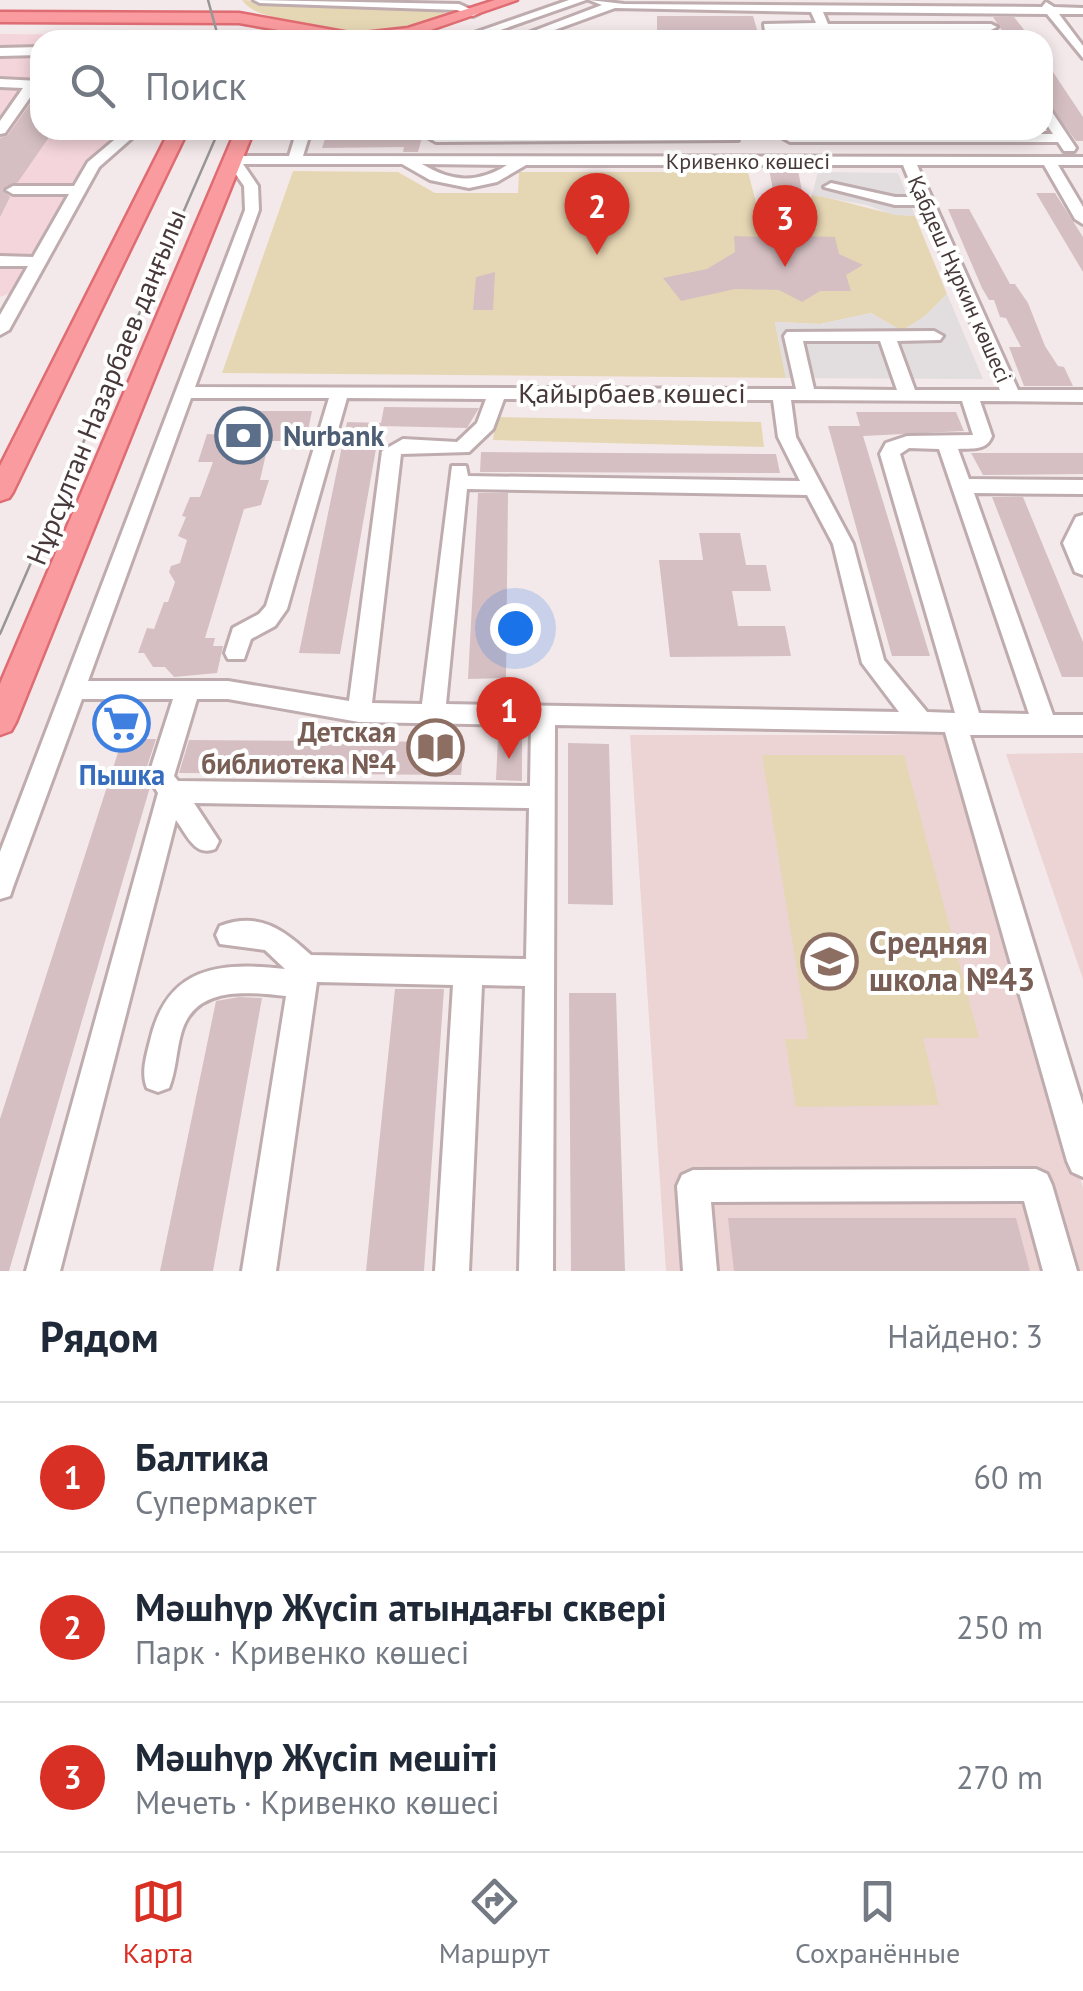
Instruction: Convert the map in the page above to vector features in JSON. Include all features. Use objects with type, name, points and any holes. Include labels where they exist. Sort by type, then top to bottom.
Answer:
[{"type":"main road","points":[[98,17],[131,8],[140,0]]},
{"type":"main road","points":[[168,0],[187,30]]},
{"type":"main road","points":[[232,0],[245,30]]},
{"type":"main road","points":[[415,30],[466,10],[510,0]]},
{"type":"main road","points":[[0,17],[239,18],[306,30]]},
{"type":"main road","points":[[0,30],[30,30]]},
{"type":"main road","name":"Нұрсұлтан Назарбаев даңғылы","points":[[0,492],[174,140]]},
{"type":"main road","name":"Нұрсұлтан Назарбаев даңғылы","points":[[0,722],[241,140]]},
{"type":"street","points":[[260,0],[466,10]]},
{"type":"street","points":[[434,0],[466,10]]},
{"type":"street","points":[[490,30],[580,0]]},
{"type":"street","points":[[595,0],[613,6]]},
{"type":"street","points":[[663,5],[688,0]]},
{"type":"street","points":[[545,30],[613,6],[816,10],[842,5],[899,5],[983,11],[1047,6],[1083,11]]},
{"type":"street","points":[[1047,6],[1083,54]]},
{"type":"street","points":[[713,8],[716,30]]},
{"type":"street","points":[[816,10],[824,27]]},
{"type":"street","points":[[983,11],[993,30]]},
{"type":"street","points":[[769,30],[768,26],[991,27]]},
{"type":"street","points":[[0,52],[30,51]]},
{"type":"street","points":[[0,84],[30,85]]},
{"type":"street","points":[[0,130],[30,92]]},
{"type":"street","points":[[1053,126],[1081,161]]},
{"type":"street","points":[[1053,138],[1063,138]]},
{"type":"street","points":[[0,330],[8,300],[38,262],[93,165],[119,140]]},
{"type":"street","points":[[295,160],[301,140]]},
{"type":"street","points":[[232,160],[413,160],[433,140]]},
{"type":"street","points":[[734,140],[738,160],[767,173],[805,174],[823,161]]},
{"type":"street","points":[[790,140],[795,160]]},
{"type":"street","points":[[232,160],[250,186]]},
{"type":"street","points":[[0,888],[252,210],[250,186],[256,173],[278,160]]},
{"type":"street","name":"Кривенко көшесі","points":[[413,160],[428,176],[447,181],[492,179],[524,160],[1081,161]]},
{"type":"street","name":"Қабдеш Нұркин көшесі","points":[[908,161],[1012,396]]},
{"type":"street","points":[[1049,162],[1083,219]]},
{"type":"street","points":[[831,187],[895,201],[926,201]]},
{"type":"street","points":[[12,190],[79,190]]},
{"type":"street","points":[[0,261],[38,262]]},
{"type":"street","points":[[806,394],[793,336],[934,336]]},
{"type":"street","points":[[887,336],[908,395]]},
{"type":"street","name":"Қайырбаев көшесі","points":[[182,392],[1083,396]]},
{"type":"street","points":[[236,653],[241,634],[268,620],[276,609],[340,392]]},
{"type":"street","points":[[433,714],[462,448],[486,425],[497,393]]},
{"type":"street","points":[[780,394],[787,437],[842,544],[873,664],[922,724]]},
{"type":"street","points":[[969,396],[983,436],[974,443],[908,442],[893,448],[890,454],[1077,1120],[1083,1161]]},
{"type":"street","points":[[950,443],[948,447],[1045,725]]},
{"type":"street","points":[[358,712],[392,451],[403,444],[462,448]]},
{"type":"street","points":[[458,482],[813,488]]},
{"type":"street","points":[[962,486],[1083,487]]},
{"type":"street","points":[[1083,522],[1073,543],[1083,567]]},
{"type":"street","points":[[74,690],[228,690],[358,712],[1083,725]]},
{"type":"street","points":[[188,690],[162,777],[206,841]]},
{"type":"street","points":[[536,1271],[544,718]]},
{"type":"street","points":[[171,792],[542,797]]},
{"type":"street","points":[[43,1271],[171,792]]},
{"type":"street","points":[[230,935],[272,937],[304,976],[259,1271]]},
{"type":"street","points":[[452,1271],[468,972]]},
{"type":"street","points":[[158,1077],[172,1016],[194,987],[227,979],[540,973]]},
{"type":"street","points":[[700,1271],[693,1186],[1017,1185],[1036,1185],[1060,1271]]},
{"type":"shaded area","points":[[242,0],[443,12],[450,16],[384,29],[342,30],[267,15]]},
{"type":"shaded area","points":[[0,34],[30,34],[30,140],[114,140],[89,166],[18,290],[0,297]]},
{"type":"shaded area","points":[[293,171],[398,172],[435,193],[518,193],[519,172],[748,172],[757,206],[808,206],[812,195],[915,216],[947,294],[925,316],[902,331],[871,313],[820,324],[775,322],[786,378],[222,373]]},
{"type":"shaded area","points":[[818,172],[898,173],[915,216],[894,215],[867,205],[812,195]]},
{"type":"shaded area","points":[[947,294],[983,379],[786,378],[775,322],[820,324],[871,313],[902,331],[925,316]]},
{"type":"shaded area","points":[[496,417],[761,422],[764,447],[493,440]]},
{"type":"shaded area","name":"Средняя школа №43","points":[[630,735],[947,735],[1083,1188],[1083,1271],[666,1271]]},
{"type":"shaded area","points":[[1083,753],[1083,979],[1006,754]]},
{"type":"shaded area","points":[[762,755],[904,755],[979,1038],[923,1038],[939,1105],[796,1107],[785,1039],[808,1039]]},
{"type":"building","points":[[657,16],[753,16],[757,30],[657,30]]},
{"type":"building","points":[[993,17],[1014,17],[1024,30],[1001,30]]},
{"type":"building","points":[[1053,72],[1083,117],[1083,141],[1076,141],[1053,110]]},
{"type":"building","points":[[30,104],[30,140],[47,140],[18,182],[2,189],[10,197],[0,217],[0,138],[8,135]]},
{"type":"building","points":[[325,140],[421,140],[418,152],[403,152],[404,147],[322,148]]},
{"type":"building","points":[[769,169],[798,170],[802,191],[773,190]]},
{"type":"building","points":[[1036,193],[1055,193],[1083,237],[1083,272]]},
{"type":"building","points":[[948,209],[969,209],[1010,284],[1015,284],[1028,303],[1045,346],[1058,366],[1064,367],[1073,386],[1024,386],[1009,347],[1021,347],[1006,318],[1000,317],[994,300],[989,300],[982,288]]},
{"type":"building","points":[[780,227],[803,236],[835,237],[839,254],[863,265],[846,275],[851,291],[820,291],[802,302],[779,290],[735,289],[681,301],[663,278],[707,269],[735,252],[734,236],[764,237]]},
{"type":"building","points":[[495,272],[493,310],[473,310],[476,277]]},
{"type":"building","points":[[384,407],[479,408],[467,428],[380,426],[340,654],[299,653],[347,422],[381,423]]},
{"type":"building","points":[[250,411],[312,411],[306,441],[269,441],[260,480],[269,480],[261,505],[244,509],[205,638],[215,638],[213,646],[223,646],[217,673],[174,677],[165,667],[153,667],[144,653],[138,653],[147,628],[154,629],[164,602],[168,602],[175,582],[169,572],[171,566],[180,563],[187,540],[178,536],[186,517],[182,516],[190,497],[200,497],[213,462],[198,462],[207,434],[226,435],[228,428],[247,423]]},
{"type":"building","points":[[856,412],[956,412],[964,431],[863,436]]},
{"type":"building","points":[[828,426],[860,426],[930,656],[892,656]]},
{"type":"building","points":[[481,452],[776,454],[780,473],[480,472]]},
{"type":"building","points":[[971,453],[1083,453],[1083,474],[983,475]]},
{"type":"building","points":[[478,493],[508,493],[506,678],[468,679]]},
{"type":"building","points":[[992,497],[1023,497],[1083,642],[1083,677],[1062,677]]},
{"type":"building","points":[[699,533],[740,533],[746,565],[766,565],[771,591],[732,591],[738,626],[785,626],[791,656],[670,657],[659,560],[703,560]]},
{"type":"building","points":[[138,711],[129,739],[156,739],[144,776],[150,787],[9,1271],[0,1271],[0,1119],[122,740],[110,727],[115,713]]},
{"type":"building","points":[[498,738],[522,738],[522,781],[496,780]]},
{"type":"building","points":[[189,740],[464,742],[461,775],[179,773]]},
{"type":"building","points":[[568,743],[609,744],[613,905],[568,904]]},
{"type":"building","points":[[395,989],[444,989],[424,1271],[366,1271]]},
{"type":"building","points":[[569,993],[616,993],[625,1271],[571,1271]]},
{"type":"building","points":[[262,998],[213,1271],[160,1271],[216,1001]]},
{"type":"building","points":[[728,1218],[1016,1218],[1030,1271],[734,1271]]},
{"type":"tram line","points":[[208,0],[216,30]]},
{"type":"tram line","points":[[0,634],[215,140]]},
{"type":"place","name":"Мәшһүр Жүсіп атындағы сквері","points":[[597,255]]},
{"type":"place","name":"Мәшһүр Жүсіп мешіті","points":[[785,267]]},
{"type":"place","name":"Nurbank","points":[[244,436]]},
{"type":"place","name":"Пышка","points":[[122,724]]},
{"type":"place","name":"Детская библиотека №4","points":[[435,748]]},
{"type":"place","name":"Балтика","points":[[509,759]]},
{"type":"place","name":"Средняя школа №43","points":[[830,961]]}]
